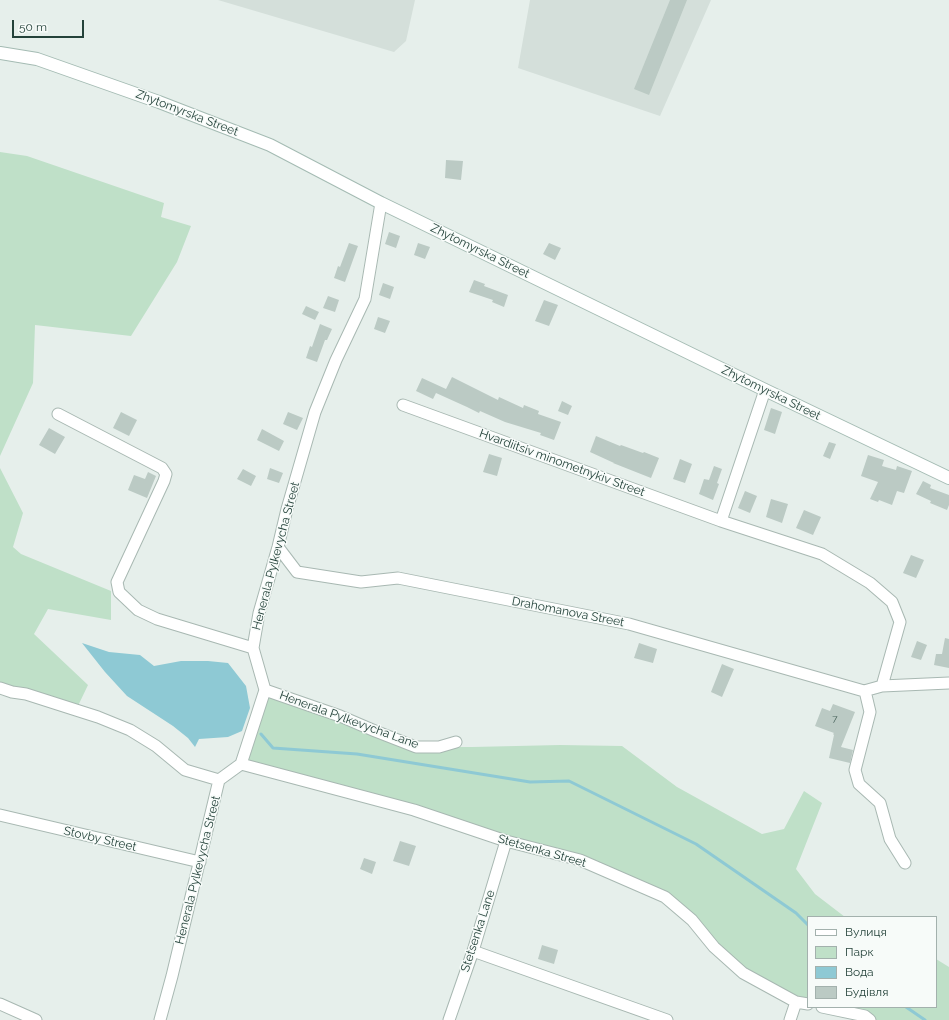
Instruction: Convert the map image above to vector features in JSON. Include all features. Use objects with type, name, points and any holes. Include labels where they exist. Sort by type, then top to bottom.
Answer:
[{"type":"main road","name":"Zhytomyrska Street","points":[[0,53],[37,59],[159,102],[270,145],[381,203],[949,478]]},
{"type":"street","name":"Henerala Pylkevycha Street","points":[[265,690],[253,648],[259,613],[315,412],[336,360],[365,299],[381,203]]},
{"type":"street","points":[[721,521],[765,390]]},
{"type":"street","name":"Hvardiitsiv minometnykiv Street","points":[[403,405],[721,521],[822,554],[870,583],[892,602],[900,622],[882,686]]},
{"type":"street","points":[[58,414],[162,468],[166,474],[117,582],[119,592],[138,610],[157,619],[253,648]]},
{"type":"street","name":"Drahomanova Street","points":[[278,547],[297,572],[361,582],[398,578],[629,624],[865,691]]},
{"type":"street","points":[[905,863],[890,840],[880,803],[859,784],[855,770],[870,712],[865,691],[882,686],[949,683]]},
{"type":"street","points":[[0,688],[26,694],[98,717],[130,730],[156,746],[185,770],[219,780]]},
{"type":"street","points":[[241,764],[265,690]]},
{"type":"street","name":"Henerala Pylkevycha Lane","points":[[265,690],[340,716],[416,747],[439,747],[456,742]]},
{"type":"street","name":"Henerala Pylkevycha Street","points":[[160,1020],[219,780],[241,764]]},
{"type":"street","name":"Stetsenka Street","points":[[241,764],[414,810],[506,841],[580,860],[665,897],[692,920],[714,947],[743,973],[796,1002],[807,1004]]},
{"type":"street","name":"Stovby Street","points":[[0,815],[200,862]]},
{"type":"street","name":"Stetsenka Lane","points":[[449,1020],[473,951],[506,841]]},
{"type":"street","points":[[473,951],[667,1020]]},
{"type":"street","points":[[790,1020],[796,1002]]},
{"type":"street","points":[[0,1004],[36,1020]]},
{"type":"street","points":[[827,1008],[865,1016],[870,1020]]},
{"type":"shaded area","points":[[218,0],[415,0],[406,41],[394,52]]},
{"type":"shaded area","points":[[530,0],[711,0],[660,116],[518,68]]},
{"type":"green space","points":[[0,152],[27,156],[164,203],[161,217],[191,226],[177,262],[131,336],[35,325],[33,383],[0,456]]},
{"type":"green space","points":[[0,468],[23,513],[13,547],[21,554],[111,591],[111,620],[48,609],[34,634],[88,685],[76,710],[0,688]]},
{"type":"green space","points":[[265,690],[416,747],[560,745],[622,746],[677,787],[762,834],[784,829],[804,791],[822,803],[796,869],[815,894],[844,916],[807,916],[807,1004],[743,973],[665,897],[580,860],[241,764]]},
{"type":"green space","points":[[937,960],[949,967],[949,1020],[870,1020],[826,1008],[937,1008]]},
{"type":"water","points":[[82,643],[109,652],[140,655],[154,666],[181,661],[228,663],[246,686],[250,708],[242,731],[228,737],[199,739],[195,747],[188,738],[173,726],[127,696],[105,672]]},
{"type":"building","points":[[670,0],[687,0],[649,95],[634,89]]},
{"type":"building","points":[[446,160],[463,161],[461,180],[445,178]]},
{"type":"building","points":[[389,232],[400,236],[396,248],[385,244]]},
{"type":"building","points":[[349,243],[358,246],[345,282],[334,278]]},
{"type":"building","points":[[418,243],[430,247],[425,259],[414,255]]},
{"type":"building","points":[[549,243],[561,248],[555,260],[543,254]]},
{"type":"building","points":[[474,280],[485,284],[484,286],[508,295],[504,307],[492,302],[493,300],[469,292]]},
{"type":"building","points":[[383,283],[394,287],[390,299],[379,295]]},
{"type":"building","points":[[328,296],[339,300],[335,312],[323,308]]},
{"type":"building","points":[[544,300],[558,305],[549,326],[535,321]]},
{"type":"building","points":[[306,306],[319,312],[315,320],[302,314]]},
{"type":"building","points":[[378,317],[390,321],[385,333],[374,329]]},
{"type":"building","points":[[320,324],[332,329],[327,340],[325,340],[317,362],[306,358],[310,346],[312,347]]},
{"type":"building","points":[[452,377],[498,400],[499,397],[523,408],[524,405],[539,411],[538,414],[561,422],[554,440],[540,435],[541,433],[505,422],[480,411],[479,413],[436,393],[433,399],[416,391],[422,378],[446,389]]},
{"type":"building","points":[[562,401],[572,406],[568,415],[558,411]]},
{"type":"building","points":[[771,408],[782,412],[775,434],[764,430]]},
{"type":"building","points":[[121,412],[137,420],[129,436],[113,428]]},
{"type":"building","points":[[288,412],[303,418],[297,430],[283,424]]},
{"type":"building","points":[[49,428],[65,437],[55,454],[39,445]]},
{"type":"building","points":[[262,429],[284,441],[279,451],[257,440]]},
{"type":"building","points":[[596,436],[620,446],[621,445],[643,453],[644,452],[659,458],[651,478],[590,452]]},
{"type":"building","points":[[829,442],[836,444],[830,459],[823,456]]},
{"type":"building","points":[[489,454],[502,458],[497,476],[483,472]]},
{"type":"building","points":[[868,455],[884,460],[882,466],[896,470],[897,466],[912,471],[904,493],[897,491],[892,505],[879,500],[878,502],[870,499],[878,482],[861,476]]},
{"type":"building","points":[[680,459],[692,464],[685,483],[673,479]]},
{"type":"building","points":[[714,466],[722,469],[717,483],[719,484],[713,500],[699,494],[704,479],[709,480]]},
{"type":"building","points":[[270,468],[283,473],[279,483],[267,479]]},
{"type":"building","points":[[243,469],[256,476],[251,486],[237,479]]},
{"type":"building","points":[[148,472],[156,476],[147,498],[128,490],[134,475],[145,479]]},
{"type":"building","points":[[923,481],[931,485],[930,488],[949,495],[949,505],[947,510],[930,503],[931,501],[916,494]]},
{"type":"building","points":[[745,491],[757,496],[750,513],[738,508]]},
{"type":"building","points":[[771,499],[788,504],[782,523],[766,517]]},
{"type":"building","points":[[804,510],[821,517],[813,535],[796,528]]},
{"type":"building","points":[[911,555],[924,560],[916,578],[903,573]]},
{"type":"building","points":[[945,638],[949,639],[949,668],[934,665],[936,654],[942,654]]},
{"type":"building","points":[[917,641],[927,645],[921,660],[911,657]]},
{"type":"building","points":[[639,643],[657,649],[653,663],[634,658]]},
{"type":"building","points":[[722,664],[734,669],[722,697],[711,692]]},
{"type":"building","points":[[833,704],[855,712],[841,747],[853,750],[850,763],[829,758],[834,733],[815,726],[822,708],[830,711]]},
{"type":"building","points":[[400,841],[416,846],[409,866],[393,861]]},
{"type":"building","points":[[364,858],[376,862],[372,874],[360,869]]},
{"type":"building","points":[[542,945],[558,950],[554,964],[538,959]]},
{"type":"waterway","points":[[261,734],[273,748],[357,754],[530,782],[569,781],[696,844],[796,913],[807,924]]},
{"type":"waterway","points":[[907,1008],[925,1020]]}]
